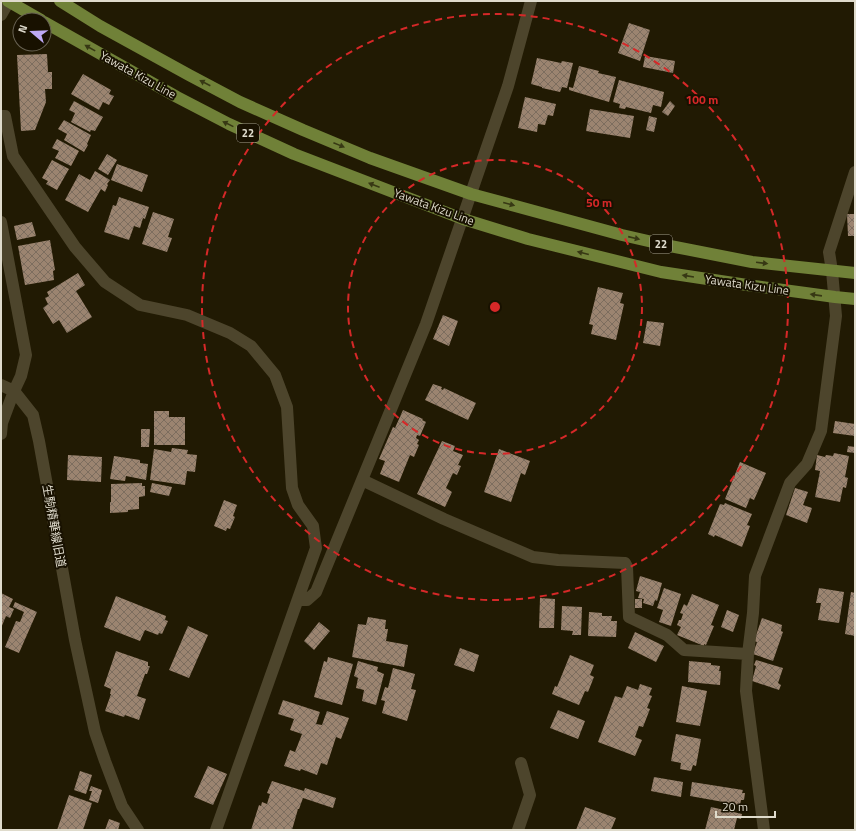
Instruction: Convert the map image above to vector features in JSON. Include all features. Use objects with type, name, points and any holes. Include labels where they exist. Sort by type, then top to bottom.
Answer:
[{"type":"main road","points":[[9,1],[28,12]]},
{"type":"main road","name":"Yawata Kizu Line","points":[[60,1],[100,26],[240,102],[370,158],[471,194],[622,235],[670,246],[752,262],[855,273]]},
{"type":"main road","name":"Yawata Kizu Line","points":[[52,26],[229,124],[294,154],[463,219],[528,239],[661,272],[855,299]]},
{"type":"street","points":[[1,15],[9,1]]},
{"type":"street","points":[[298,600],[307,600],[316,592],[426,324],[508,86],[531,1]]},
{"type":"street","points":[[1,116],[5,116],[13,156],[75,247],[105,282],[140,305],[187,315],[230,333],[250,346],[276,375],[287,407],[292,488],[298,505],[313,526],[316,548],[216,830]]},
{"type":"street","points":[[764,830],[746,691],[755,576],[790,483],[807,464],[821,431],[836,316],[829,252],[855,172]]},
{"type":"street","points":[[1,222],[26,355],[21,376],[2,423],[1,434]]},
{"type":"street","points":[[1,385],[14,391]]},
{"type":"street","name":"生駒精華線旧道","points":[[14,391],[33,415],[75,640],[95,732],[122,806],[138,830]]},
{"type":"street","points":[[362,480],[444,519],[533,557],[558,560],[625,563],[627,567],[629,617],[667,635],[684,650],[748,654]]},
{"type":"street","points":[[518,830],[530,795],[521,763]]},
{"type":"building","points":[[629,23],[650,30],[640,61],[618,53]]},
{"type":"building","points":[[47,54],[48,72],[52,72],[52,89],[45,89],[46,102],[35,130],[21,131],[17,55]]},
{"type":"building","points":[[645,56],[675,61],[673,73],[643,67]]},
{"type":"building","points":[[537,58],[561,63],[562,61],[573,63],[567,88],[562,87],[560,92],[531,84]]},
{"type":"building","points":[[579,66],[599,71],[598,73],[616,77],[609,102],[569,90],[569,87],[573,88]]},
{"type":"building","points":[[83,74],[111,90],[109,94],[114,96],[109,105],[103,102],[99,110],[71,94]]},
{"type":"building","points":[[619,80],[664,92],[661,107],[653,105],[651,113],[626,107],[625,109],[619,108],[620,104],[613,102]]},
{"type":"building","points":[[525,97],[556,104],[553,116],[548,115],[545,125],[538,124],[537,132],[518,128]]},
{"type":"building","points":[[74,101],[103,117],[95,131],[91,130],[90,132],[71,122],[75,113],[69,110]]},
{"type":"building","points":[[670,101],[675,106],[668,116],[662,112]]},
{"type":"building","points":[[590,109],[634,116],[630,138],[586,131]]},
{"type":"building","points":[[649,116],[657,118],[654,132],[646,130]]},
{"type":"building","points":[[64,120],[91,135],[84,152],[64,140],[67,134],[58,129]]},
{"type":"building","points":[[57,139],[79,151],[71,166],[55,158],[59,151],[52,148]]},
{"type":"building","points":[[107,154],[117,160],[108,175],[98,169]]},
{"type":"building","points":[[52,160],[69,169],[57,190],[46,184],[48,181],[42,178]]},
{"type":"building","points":[[117,164],[148,175],[142,192],[111,180]]},
{"type":"building","points":[[95,171],[110,180],[107,184],[108,185],[105,192],[101,189],[88,212],[65,200],[79,174],[90,180]]},
{"type":"building","points":[[119,197],[149,207],[140,228],[134,226],[129,240],[104,232],[113,205],[116,206]]},
{"type":"building","points":[[153,212],[174,219],[168,237],[172,238],[167,252],[142,244]]},
{"type":"building","points":[[847,214],[855,214],[855,236],[848,236]]},
{"type":"building","points":[[32,222],[36,236],[17,240],[14,226]]},
{"type":"building","points":[[50,240],[55,270],[53,271],[54,280],[25,285],[18,246]]},
{"type":"building","points":[[78,273],[85,285],[76,291],[92,317],[67,333],[59,320],[53,324],[43,308],[48,304],[45,298],[49,296],[47,292]]},
{"type":"building","points":[[598,287],[623,293],[620,303],[624,304],[616,340],[591,334],[593,325],[589,324]]},
{"type":"building","points":[[443,315],[458,321],[449,346],[433,339]]},
{"type":"building","points":[[647,321],[664,323],[660,346],[643,343]]},
{"type":"building","points":[[433,384],[442,387],[441,389],[443,390],[444,388],[476,403],[468,420],[425,400]]},
{"type":"building","points":[[403,410],[423,419],[422,420],[426,422],[420,436],[417,435],[416,438],[419,440],[417,444],[419,445],[414,457],[410,455],[399,482],[380,474],[385,461],[379,459],[393,427],[395,428]]},
{"type":"building","points":[[154,411],[169,411],[169,417],[185,417],[185,445],[154,445]]},
{"type":"building","points":[[835,421],[855,424],[855,436],[833,433]]},
{"type":"building","points":[[141,429],[150,429],[149,447],[141,447]]},
{"type":"building","points":[[442,441],[455,446],[453,451],[463,455],[458,465],[461,466],[457,475],[453,473],[446,488],[452,492],[445,507],[417,494]]},
{"type":"building","points":[[848,446],[855,447],[855,453],[847,452]]},
{"type":"building","points":[[172,448],[188,450],[187,454],[197,455],[195,472],[187,471],[185,485],[150,480],[154,449],[171,452]]},
{"type":"building","points":[[499,449],[530,461],[525,475],[521,473],[511,502],[484,492]]},
{"type":"building","points":[[834,453],[849,456],[845,477],[848,478],[846,488],[843,487],[840,502],[815,497],[820,471],[815,470],[817,455],[825,457],[826,455],[833,456]]},
{"type":"building","points":[[68,455],[102,457],[101,482],[67,480]]},
{"type":"building","points":[[114,456],[140,460],[140,463],[148,464],[146,480],[126,476],[125,481],[110,479]]},
{"type":"building","points":[[740,462],[766,473],[754,500],[750,498],[746,508],[725,499]]},
{"type":"building","points":[[142,483],[142,486],[145,486],[145,496],[139,497],[139,509],[128,510],[128,512],[110,513],[111,484]]},
{"type":"building","points":[[152,483],[172,487],[169,496],[150,492]]},
{"type":"building","points":[[795,488],[808,492],[803,505],[812,508],[807,523],[786,515]]},
{"type":"building","points":[[224,500],[237,505],[233,516],[235,517],[230,529],[227,528],[226,531],[214,526]]},
{"type":"building","points":[[725,503],[752,514],[747,525],[750,526],[742,547],[715,535],[714,537],[708,534],[720,504],[724,505]]},
{"type":"building","points":[[640,576],[662,583],[657,601],[655,600],[653,606],[643,603],[644,599],[638,598],[640,592],[636,591]]},
{"type":"building","points":[[664,588],[681,594],[671,626],[659,622],[663,610],[657,608]]},
{"type":"building","points":[[819,588],[844,592],[839,623],[818,620],[821,603],[816,603]]},
{"type":"building","points":[[851,592],[855,593],[855,636],[845,634]]},
{"type":"building","points":[[1,593],[13,599],[9,607],[14,609],[10,618],[6,616],[1,628]]},
{"type":"building","points":[[692,594],[719,605],[711,625],[714,626],[706,645],[704,644],[704,646],[677,635],[681,627],[677,625],[683,614],[680,613],[684,604],[687,606]]},
{"type":"building","points":[[116,596],[166,616],[165,620],[168,621],[162,634],[159,633],[158,635],[145,630],[140,641],[104,627]]},
{"type":"building","points":[[540,598],[555,599],[554,628],[539,628]]},
{"type":"building","points":[[635,599],[642,599],[642,608],[635,608]]},
{"type":"building","points":[[15,602],[37,612],[19,653],[5,647],[16,621],[20,622],[24,612],[13,607]]},
{"type":"building","points":[[562,606],[582,607],[581,635],[572,635],[573,631],[561,630]]},
{"type":"building","points":[[727,610],[739,615],[733,632],[721,627]]},
{"type":"building","points":[[589,612],[602,613],[602,616],[612,616],[611,621],[617,621],[616,637],[588,636]]},
{"type":"building","points":[[368,617],[386,620],[385,629],[388,629],[386,641],[408,645],[404,667],[352,657],[358,624],[366,625]]},
{"type":"building","points":[[762,618],[782,625],[781,631],[783,632],[773,661],[753,654],[757,642],[754,641]]},
{"type":"building","points":[[319,622],[330,631],[314,650],[304,641]]},
{"type":"building","points":[[188,626],[208,635],[189,678],[169,670]]},
{"type":"building","points":[[635,632],[664,646],[656,662],[628,648]]},
{"type":"building","points":[[460,648],[479,655],[474,672],[454,665]]},
{"type":"building","points":[[116,651],[148,662],[148,666],[150,666],[147,674],[145,674],[137,696],[146,699],[139,720],[125,715],[124,717],[105,711],[111,694],[111,689],[104,686]]},
{"type":"building","points":[[570,655],[594,665],[590,675],[594,677],[588,692],[585,691],[579,705],[552,694],[555,686],[557,687]]},
{"type":"building","points":[[328,657],[353,664],[342,705],[314,697],[324,661],[327,662]]},
{"type":"building","points":[[756,660],[783,668],[778,683],[781,685],[779,690],[752,681]]},
{"type":"building","points":[[358,661],[378,667],[377,671],[384,674],[376,705],[362,701],[364,690],[356,688],[358,678],[354,676]]},
{"type":"building","points":[[689,661],[711,663],[711,665],[720,666],[720,685],[688,682]]},
{"type":"building","points":[[393,668],[415,674],[411,689],[416,690],[407,721],[382,713],[385,701],[381,700],[385,687],[388,688]]},
{"type":"building","points":[[640,684],[652,688],[649,695],[652,696],[647,708],[650,709],[643,727],[639,726],[635,737],[642,740],[635,756],[598,742],[615,696],[622,698],[627,686],[638,690]]},
{"type":"building","points":[[682,686],[707,691],[700,726],[676,722]]},
{"type":"building","points":[[283,700],[320,712],[316,724],[322,725],[327,711],[349,718],[341,739],[336,737],[327,765],[321,763],[317,775],[301,769],[300,771],[284,766],[290,750],[295,752],[302,734],[290,730],[294,719],[278,714]]},
{"type":"building","points":[[558,710],[585,721],[578,739],[550,728]]},
{"type":"building","points":[[676,734],[701,739],[696,766],[693,765],[691,771],[680,769],[681,763],[671,761]]},
{"type":"building","points":[[208,766],[227,774],[213,805],[194,797]]},
{"type":"building","points":[[80,771],[92,775],[86,794],[74,790]]},
{"type":"building","points":[[654,777],[683,782],[681,797],[651,791]]},
{"type":"building","points":[[272,781],[304,791],[305,788],[336,798],[333,808],[303,798],[292,830],[251,830],[259,805],[261,806],[262,802],[267,804],[270,794],[267,793]]},
{"type":"building","points":[[692,782],[743,790],[742,793],[745,793],[744,800],[741,800],[740,805],[690,796]]},
{"type":"building","points":[[91,786],[102,790],[98,803],[89,800],[92,791],[89,791]]},
{"type":"building","points":[[69,795],[92,803],[83,830],[57,830]]},
{"type":"building","points":[[585,807],[616,818],[611,830],[576,830]]},
{"type":"building","points":[[711,807],[742,814],[741,819],[737,818],[734,830],[705,830]]},
{"type":"building","points":[[109,819],[120,823],[118,830],[105,830]]}]
